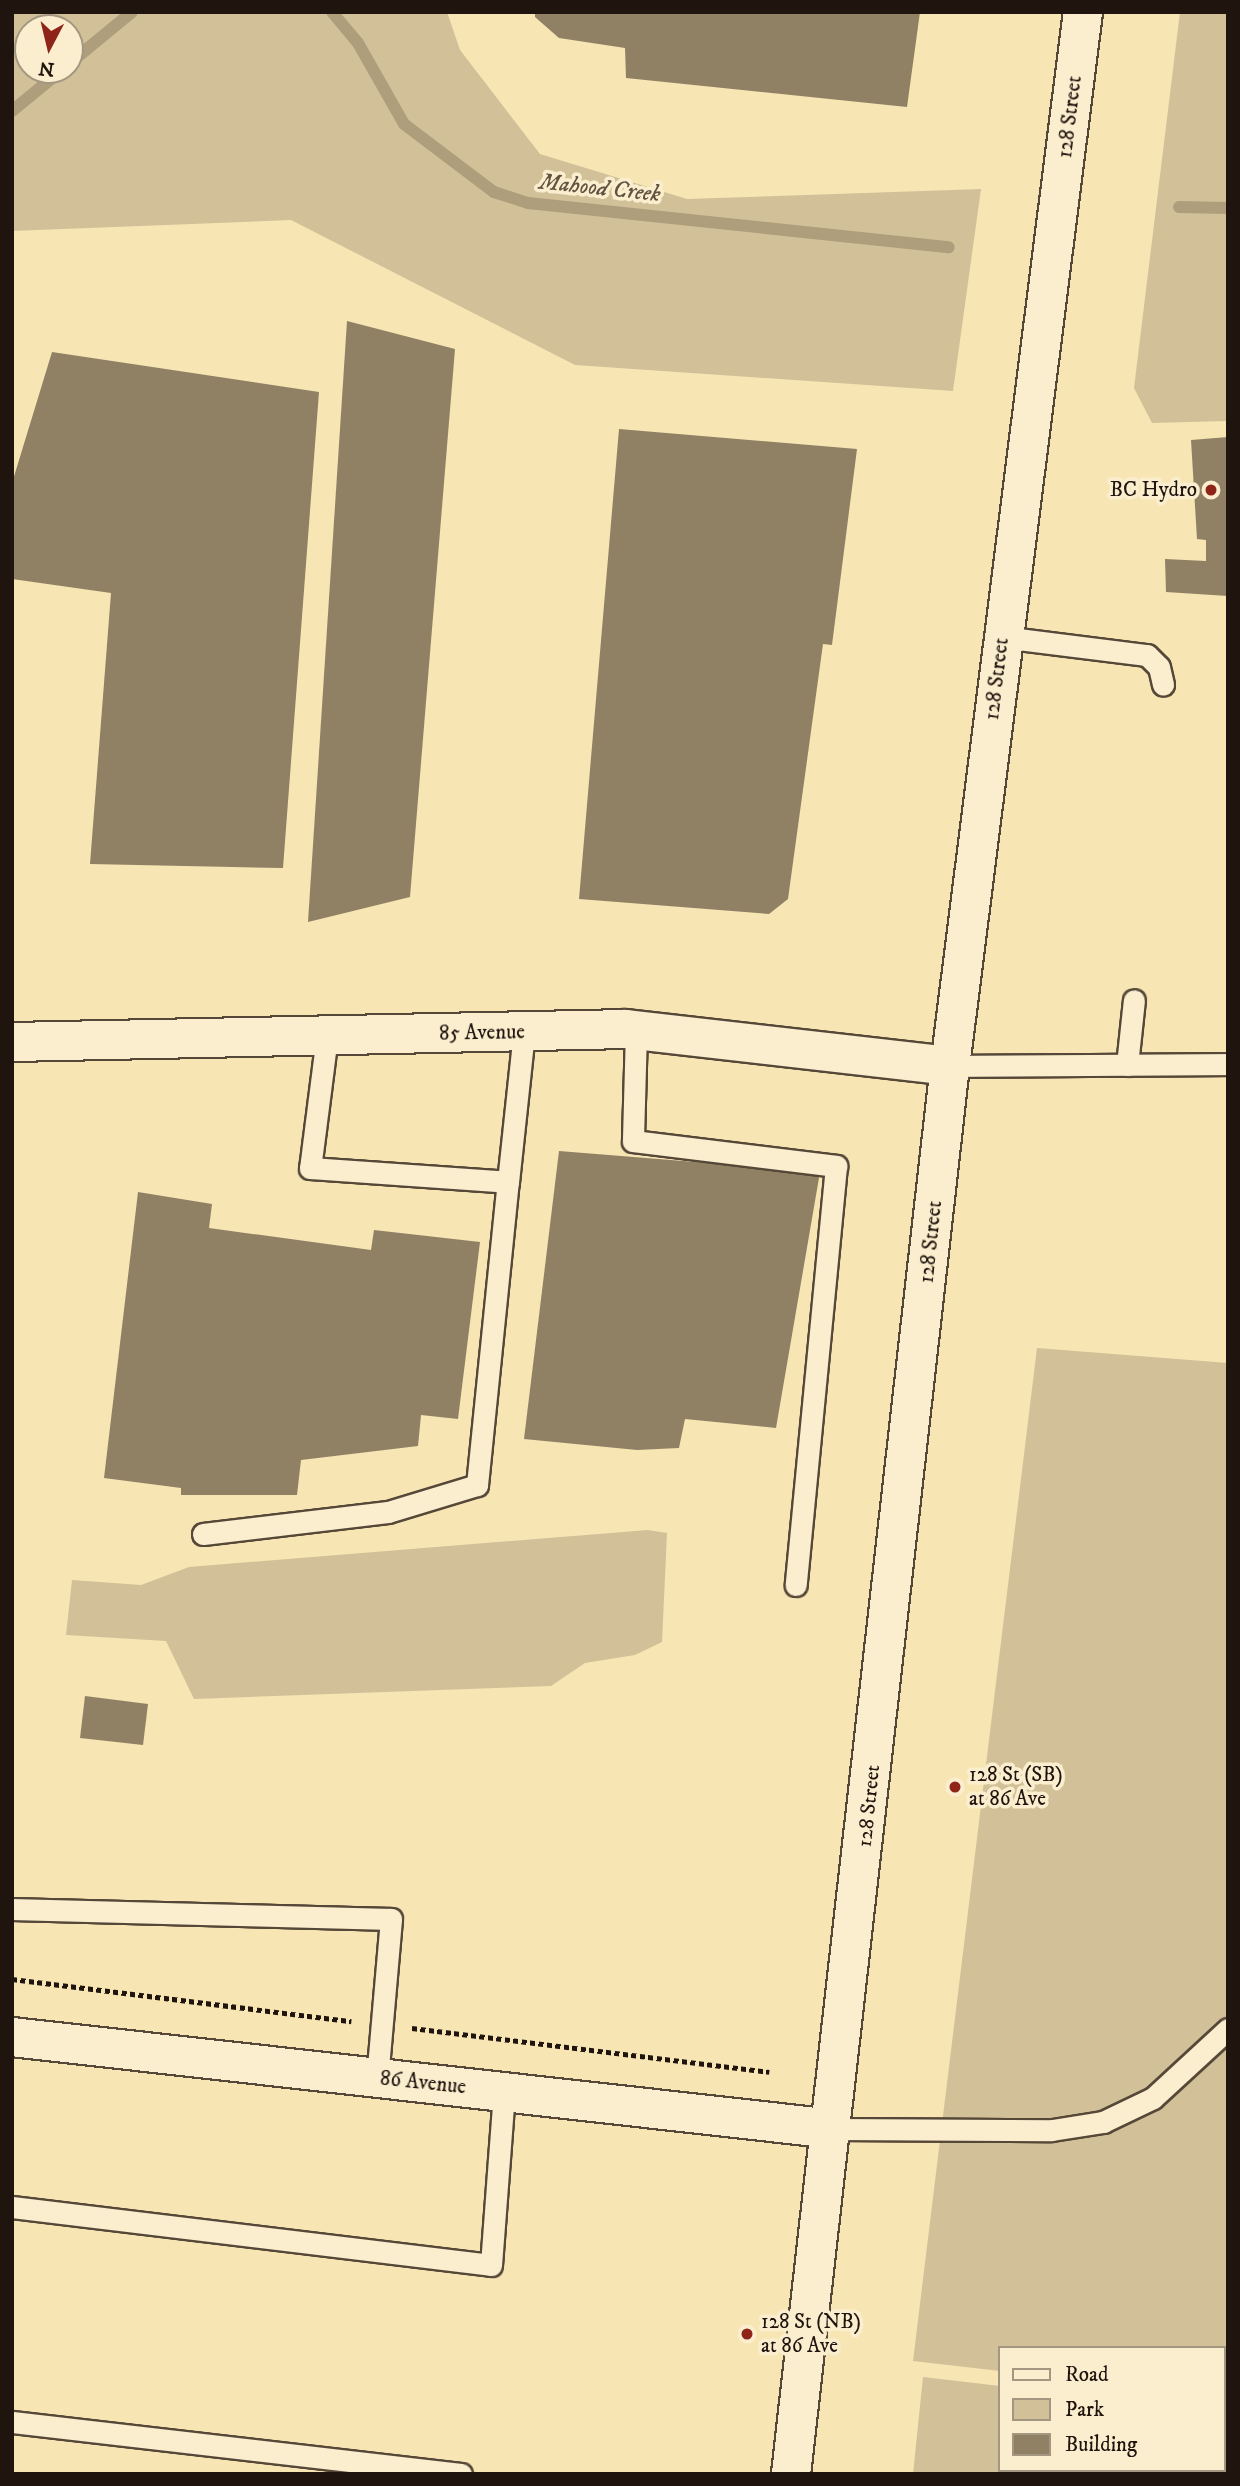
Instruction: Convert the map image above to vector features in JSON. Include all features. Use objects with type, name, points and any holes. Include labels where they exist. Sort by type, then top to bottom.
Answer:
[{"type":"main road","name":"128 Street","points":[[791,2474],[833,2129],[950,1066],[1002,637],[1083,12]]},
{"type":"main road","name":"85 Avenue","points":[[12,1042],[636,1031],[950,1066]]},
{"type":"main road","name":"86 Avenue","points":[[12,2037],[833,2129]]},
{"type":"lane","points":[[1002,637],[1147,655],[1159,667],[1163,685]]},
{"type":"lane","points":[[1127,1065],[1134,1000]]},
{"type":"lane","points":[[636,1031],[634,1141],[836,1166],[796,1585]]},
{"type":"lane","points":[[203,1534],[388,1512],[477,1485],[524,1032]]},
{"type":"lane","points":[[327,1036],[310,1168],[508,1182]]},
{"type":"lane","points":[[950,1066],[1228,1064]]},
{"type":"lane","points":[[12,1909],[391,1919],[377,2078]]},
{"type":"lane","points":[[833,2129],[1052,2130],[1104,2122],[1153,2098],[1228,2029]]},
{"type":"lane","points":[[12,2207],[491,2265],[504,2092]]},
{"type":"lane","points":[[12,2422],[461,2474]]},
{"type":"green space","points":[[12,12],[447,12],[460,50],[540,154],[687,199],[981,189],[953,391],[575,365],[291,220],[12,231]]},
{"type":"green space","points":[[1180,12],[1228,12],[1228,421],[1152,423],[1134,388]]},
{"type":"green space","points":[[1037,1348],[1228,1363],[1228,2397],[1226,2346],[998,2346],[998,2371],[913,2361]]},
{"type":"green space","points":[[648,1530],[667,1533],[662,1642],[635,1655],[585,1663],[551,1686],[194,1699],[166,1641],[66,1635],[72,1580],[141,1585],[189,1567]]},
{"type":"green space","points":[[923,2377],[998,2386],[998,2472],[1226,2472],[1226,2443],[1228,2474],[913,2474]]},
{"type":"building","points":[[535,12],[920,12],[907,107],[626,78],[625,48],[559,38],[535,17]]},
{"type":"building","points":[[347,321],[455,349],[410,897],[308,922]]},
{"type":"building","points":[[52,352],[319,392],[283,868],[90,864],[111,593],[12,579],[12,483]]},
{"type":"building","points":[[619,429],[857,449],[832,645],[823,644],[788,899],[769,914],[579,899]]},
{"type":"building","name":"BC Hydro","points":[[1228,437],[1228,596],[1166,592],[1165,559],[1206,561],[1206,540],[1197,539],[1191,440]]},
{"type":"building","points":[[559,1151],[820,1172],[776,1428],[685,1419],[679,1448],[637,1450],[524,1439]]},
{"type":"building","points":[[138,1192],[212,1204],[209,1228],[371,1250],[374,1230],[480,1242],[458,1419],[421,1415],[418,1446],[301,1460],[297,1495],[181,1495],[181,1488],[104,1478]]},
{"type":"building","points":[[85,1696],[148,1704],[143,1745],[80,1738]]},
{"type":"waterway","name":"Mahood Creek","points":[[84,51],[132,12]]},
{"type":"waterway","name":"Mahood Creek","points":[[332,12],[358,43],[404,124],[494,192],[528,203],[949,247]]},
{"type":"waterway","name":"Mahood Creek","points":[[12,111],[45,84]]},
{"type":"waterway","name":"Mahood Creek","points":[[1179,207],[1228,208]]},
{"type":"place","name":"BC Hydro","points":[[1211,490]]},
{"type":"place","name":"128 St (SB) at 86 Ave","points":[[955,1787]]},
{"type":"place","name":"128 St (NB) at 86 Ave","points":[[747,2334]]}]
